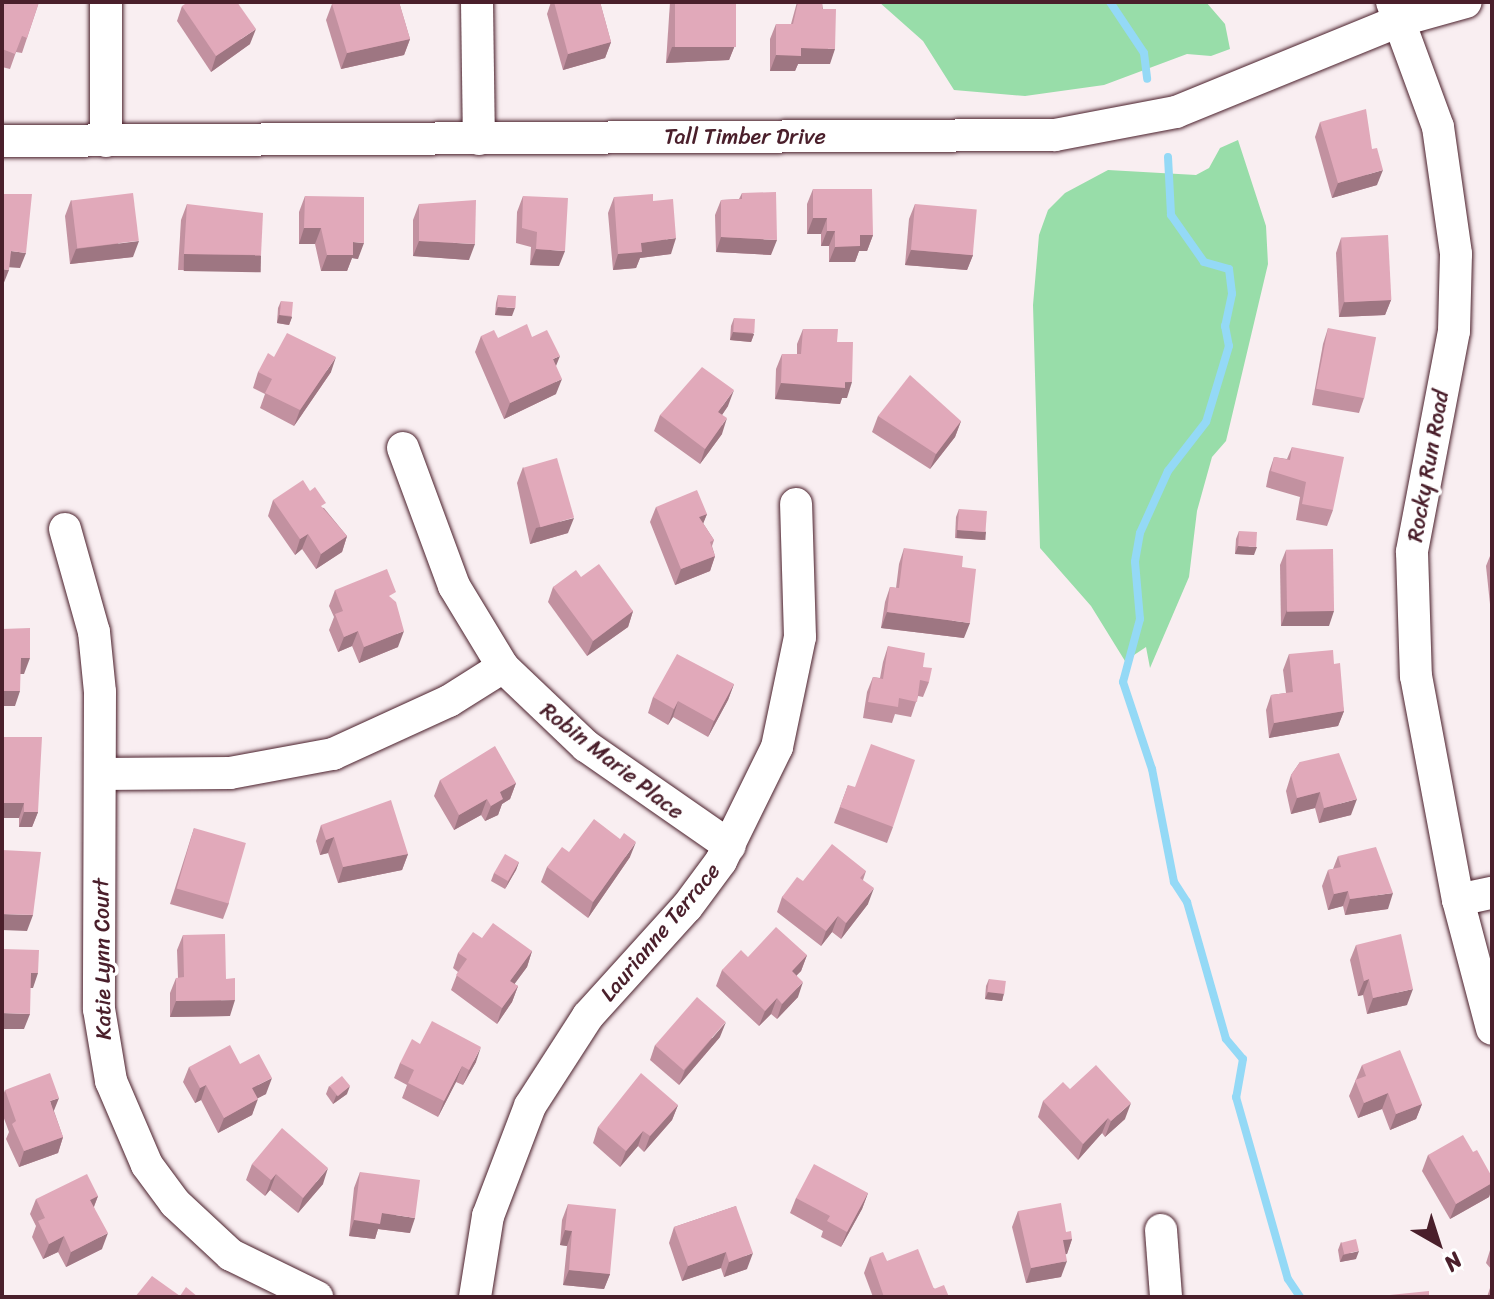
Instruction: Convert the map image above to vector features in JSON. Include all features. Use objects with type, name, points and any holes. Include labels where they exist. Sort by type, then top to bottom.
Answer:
[{"type":"street","points":[[106,2],[106,141]]},
{"type":"street","points":[[477,2],[479,139]]},
{"type":"street","name":"Tall Timber Drive","points":[[2,141],[1055,135],[1101,129],[1223,97],[1396,11],[1466,2]]},
{"type":"street","name":"Rocky Run Road","points":[[1396,11],[1438,127],[1456,254],[1454,331],[1420,491],[1411,614],[1416,676],[1458,900],[1492,1029]]},
{"type":"street","name":"Robin Marie Place","points":[[403,448],[454,586],[503,667],[586,746],[730,846]]},
{"type":"street","name":"Laurianne Terrace","points":[[475,1297],[488,1216],[506,1160],[553,1064],[588,1016],[687,907],[730,846],[755,800],[791,702],[801,607],[796,504]]},
{"type":"street","name":"Katie Lynn Court","points":[[65,529],[94,632],[100,774],[99,1009],[111,1081],[126,1125],[165,1191],[208,1237],[243,1262],[317,1297]]},
{"type":"street","points":[[100,774],[230,773],[333,754],[449,701],[503,667]]},
{"type":"street","points":[[1458,900],[1492,893]]},
{"type":"street","points":[[1161,1230],[1166,1297]]},
{"type":"green space","points":[[879,2],[1206,2],[1225,24],[1230,49],[1211,56],[1187,54],[1104,85],[1025,96],[954,90],[923,41]]},
{"type":"green space","points":[[1238,140],[1266,226],[1268,264],[1226,441],[1212,457],[1197,511],[1189,577],[1150,668],[1146,647],[1125,661],[1091,606],[1040,548],[1033,305],[1039,235],[1048,210],[1065,193],[1108,170],[1196,175],[1209,168],[1220,148]]},
{"type":"building","points":[[2,2],[39,2],[27,38],[22,36],[15,54],[2,49]]},
{"type":"building","points":[[188,2],[237,2],[256,29],[216,56],[182,6]]},
{"type":"building","points":[[399,2],[410,39],[347,53],[332,4]]},
{"type":"building","points":[[554,2],[600,2],[611,42],[568,54]]},
{"type":"building","points":[[675,2],[736,2],[736,47],[675,47]]},
{"type":"building","points":[[798,2],[822,2],[822,9],[836,9],[835,49],[801,48],[801,56],[776,55],[776,24],[793,24]]},
{"type":"building","points":[[1366,109],[1372,149],[1377,148],[1383,170],[1338,183],[1320,122]]},
{"type":"building","points":[[813,189],[872,189],[873,235],[860,235],[860,246],[835,247],[835,231],[827,231],[827,218],[813,218]]},
{"type":"building","points":[[776,192],[777,240],[721,237],[721,200],[742,199],[742,193]]},
{"type":"building","points":[[133,193],[139,241],[77,248],[71,201]]},
{"type":"building","points":[[2,194],[32,194],[26,253],[11,251],[9,270],[2,269]]},
{"type":"building","points":[[653,194],[653,201],[673,199],[676,238],[641,243],[642,252],[618,254],[614,197]]},
{"type":"building","points":[[305,196],[364,197],[364,243],[353,242],[353,255],[327,255],[321,228],[304,228]]},
{"type":"building","points":[[523,196],[568,198],[565,251],[536,249],[537,232],[522,228]]},
{"type":"building","points":[[476,200],[475,244],[419,241],[419,204]]},
{"type":"building","points":[[187,204],[263,213],[261,255],[184,254]]},
{"type":"building","points":[[915,204],[977,209],[973,255],[911,250]]},
{"type":"building","points":[[1388,235],[1391,300],[1344,302],[1341,237]]},
{"type":"building","points":[[498,295],[516,296],[515,308],[497,307]]},
{"type":"building","points":[[281,301],[293,302],[292,316],[280,315]]},
{"type":"building","points":[[734,318],[755,319],[754,333],[733,332]]},
{"type":"building","points":[[527,324],[532,337],[547,330],[560,356],[553,359],[562,379],[510,403],[481,336],[494,330],[498,338]]},
{"type":"building","points":[[1328,328],[1376,337],[1364,398],[1316,389]]},
{"type":"building","points":[[803,329],[838,329],[837,342],[853,342],[852,382],[845,382],[845,388],[781,383],[782,354],[801,354]]},
{"type":"building","points":[[287,333],[336,357],[300,410],[265,393],[272,379],[258,372],[268,353],[274,357]]},
{"type":"building","points":[[702,367],[734,390],[718,412],[727,418],[705,449],[660,415]]},
{"type":"building","points":[[910,375],[961,421],[936,454],[878,416]]},
{"type":"building","points":[[1292,447],[1344,457],[1333,510],[1302,504],[1306,482],[1271,471],[1274,457],[1290,460]]},
{"type":"building","points":[[557,458],[574,518],[540,527],[523,468]]},
{"type":"building","points":[[303,480],[310,491],[315,487],[326,503],[321,506],[347,536],[321,554],[308,534],[300,539],[273,500]]},
{"type":"building","points":[[697,490],[707,514],[699,517],[714,540],[710,542],[715,556],[681,569],[656,507]]},
{"type":"building","points":[[959,509],[987,511],[985,532],[958,530]]},
{"type":"building","points":[[1239,531],[1257,532],[1256,547],[1238,546]]},
{"type":"building","points":[[904,548],[963,556],[962,567],[976,569],[970,623],[887,612],[890,587],[899,588]]},
{"type":"building","points":[[1333,549],[1334,611],[1287,612],[1286,550]]},
{"type":"building","points":[[599,564],[633,611],[593,641],[553,587],[576,570],[581,577]]},
{"type":"building","points":[[387,569],[396,592],[389,596],[396,602],[404,631],[364,647],[358,631],[344,637],[335,614],[343,611],[335,590]]},
{"type":"building","points":[[30,628],[30,658],[21,658],[20,691],[2,691],[2,629]]},
{"type":"building","points":[[888,646],[925,653],[923,667],[932,668],[929,682],[920,680],[917,702],[899,698],[898,707],[868,702],[873,677],[883,679]]},
{"type":"building","points":[[1333,650],[1334,664],[1340,663],[1344,711],[1274,723],[1271,695],[1293,692],[1289,654]]},
{"type":"building","points":[[677,654],[734,684],[714,721],[678,701],[674,709],[653,697]]},
{"type":"building","points":[[2,737],[42,737],[38,812],[24,812],[24,803],[2,803]]},
{"type":"building","points":[[871,744],[915,760],[893,827],[840,807],[848,785],[855,787]]},
{"type":"building","points":[[495,746],[516,783],[500,792],[503,799],[491,806],[487,799],[459,815],[440,780]]},
{"type":"building","points":[[1339,753],[1357,799],[1324,808],[1320,792],[1297,798],[1291,775],[1300,762]]},
{"type":"building","points":[[391,800],[408,854],[343,867],[334,837],[326,840],[321,825]]},
{"type":"building","points":[[594,819],[620,839],[624,833],[636,842],[593,902],[547,867],[562,847],[569,852]]},
{"type":"building","points":[[194,828],[246,843],[229,903],[177,889]]},
{"type":"building","points":[[832,844],[866,871],[860,878],[874,888],[846,923],[838,916],[826,931],[782,897],[797,877],[803,881]]},
{"type":"building","points":[[1376,847],[1393,893],[1350,899],[1348,891],[1334,894],[1328,870],[1341,867],[1338,856]]},
{"type":"building","points":[[2,850],[41,852],[33,915],[2,914]]},
{"type":"building","points":[[505,854],[519,862],[508,881],[494,873]]},
{"type":"building","points":[[493,923],[532,951],[510,981],[518,986],[502,1008],[456,975],[467,959],[458,953],[473,932],[482,938]]},
{"type":"building","points":[[776,927],[807,955],[792,971],[803,982],[782,1004],[777,998],[765,1011],[722,970],[741,950],[748,957]]},
{"type":"building","points":[[225,934],[226,979],[235,978],[235,1000],[176,1001],[176,978],[184,977],[183,935]]},
{"type":"building","points":[[1401,934],[1413,989],[1373,998],[1369,979],[1364,981],[1356,945]]},
{"type":"building","points":[[2,949],[39,950],[38,973],[31,973],[30,1014],[2,1013]]},
{"type":"building","points":[[989,979],[1006,981],[1004,994],[987,992]]},
{"type":"building","points":[[697,997],[726,1022],[684,1070],[655,1045]]},
{"type":"building","points":[[432,1021],[481,1047],[469,1070],[462,1066],[444,1101],[408,1083],[414,1070],[400,1063],[412,1039],[420,1044]]},
{"type":"building","points":[[230,1045],[240,1064],[259,1054],[272,1078],[252,1088],[258,1099],[224,1118],[206,1085],[200,1088],[189,1067]]},
{"type":"building","points":[[1400,1050],[1422,1104],[1396,1114],[1388,1093],[1364,1103],[1355,1080],[1366,1076],[1362,1065]]},
{"type":"building","points":[[1096,1065],[1131,1103],[1111,1121],[1108,1118],[1083,1144],[1043,1101],[1063,1082],[1070,1089]]},
{"type":"building","points":[[50,1073],[59,1098],[50,1101],[63,1137],[24,1151],[12,1124],[16,1121],[5,1090]]},
{"type":"building","points":[[641,1073],[678,1105],[650,1136],[643,1131],[626,1151],[598,1127]]},
{"type":"building","points":[[342,1076],[350,1086],[338,1096],[330,1086]]},
{"type":"building","points":[[282,1128],[328,1168],[303,1198],[276,1174],[271,1180],[252,1164]]},
{"type":"building","points":[[1463,1135],[1473,1152],[1477,1150],[1492,1177],[1492,1183],[1456,1204],[1428,1155]]},
{"type":"building","points":[[814,1164],[868,1193],[847,1232],[827,1221],[830,1216],[796,1198]]},
{"type":"building","points":[[360,1172],[420,1180],[415,1218],[382,1213],[380,1224],[354,1220]]},
{"type":"building","points":[[87,1174],[98,1196],[90,1200],[108,1233],[71,1252],[64,1236],[49,1244],[38,1221],[45,1218],[36,1199]]},
{"type":"building","points":[[1061,1203],[1066,1232],[1071,1231],[1072,1239],[1063,1240],[1067,1261],[1031,1268],[1018,1211]]},
{"type":"building","points":[[568,1204],[616,1209],[610,1274],[569,1270],[572,1231],[565,1230]]},
{"type":"building","points":[[736,1206],[753,1253],[729,1262],[726,1252],[688,1266],[674,1227]]},
{"type":"building","points":[[1356,1239],[1359,1251],[1344,1254],[1341,1243]]},
{"type":"building","points":[[918,1249],[934,1289],[944,1285],[949,1297],[884,1297],[870,1257],[883,1252],[887,1261]]},
{"type":"building","points":[[152,1276],[180,1296],[186,1287],[198,1297],[135,1297]]},
{"type":"building","points":[[1429,1291],[1429,1297],[1370,1297]]},
{"type":"waterway","points":[[1110,2],[1144,53],[1147,79]]},
{"type":"waterway","points":[[1168,157],[1171,215],[1204,262],[1229,269],[1232,294],[1225,326],[1229,346],[1206,422],[1168,471],[1140,533],[1135,562],[1140,619],[1123,682],[1152,769],[1174,882],[1187,902],[1226,1039],[1243,1059],[1236,1097],[1288,1279],[1300,1297]]}]
